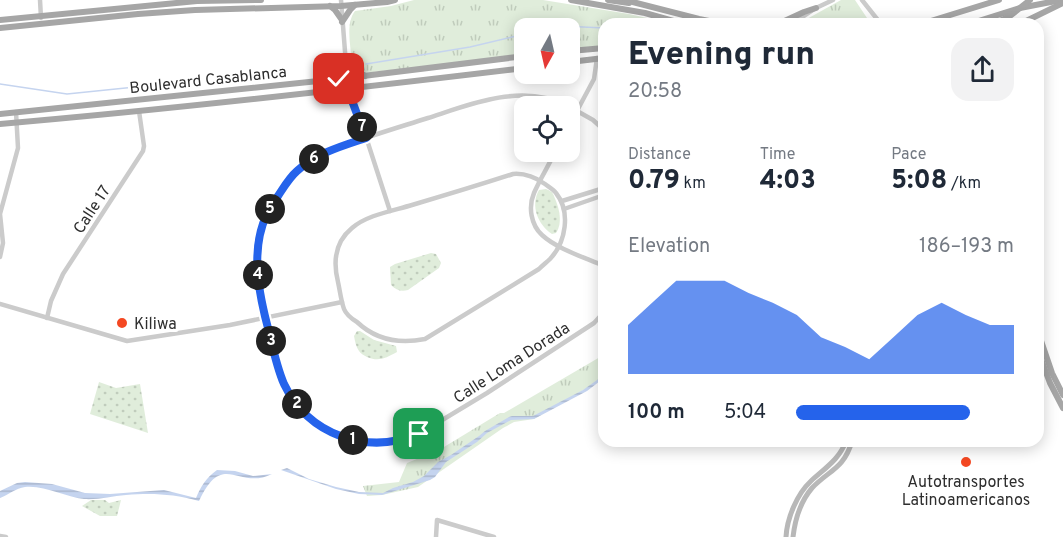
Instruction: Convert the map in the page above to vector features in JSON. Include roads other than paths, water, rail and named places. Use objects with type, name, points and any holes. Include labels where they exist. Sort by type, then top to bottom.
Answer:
[{"type":"main road","points":[[0,20],[197,2],[261,0]]},
{"type":"main road","points":[[0,28],[172,12],[329,6],[341,3],[395,0]]},
{"type":"main road","points":[[571,0],[628,9],[664,18]]},
{"type":"main road","points":[[608,0],[643,6],[681,18]]},
{"type":"main road","points":[[625,0],[694,18]]},
{"type":"main road","points":[[940,18],[999,0]]},
{"type":"main road","points":[[1006,18],[1030,0]]},
{"type":"main road","points":[[988,18],[1020,8],[1062,1]]},
{"type":"main road","points":[[1031,18],[1062,1]]},
{"type":"main road","points":[[329,6],[335,10],[342,21],[355,4]]},
{"type":"main road","points":[[791,18],[816,8]]},
{"type":"main road","points":[[580,50],[598,49]]},
{"type":"main road","points":[[346,57],[355,69],[366,76]]},
{"type":"main road","name":"Boulevard Casablanca","points":[[0,114],[366,76],[514,57]]},
{"type":"main road","points":[[580,61],[598,58]]},
{"type":"main road","name":"Boulevard Casablanca","points":[[0,124],[348,90],[514,69]]},
{"type":"main road","points":[[1044,350],[1063,395]]},
{"type":"main road","points":[[1044,367],[1063,408]]},
{"type":"main road","points":[[786,537],[789,520],[804,489],[810,481],[836,460],[843,447]]},
{"type":"main road","points":[[793,537],[796,520],[804,500],[815,485],[837,468],[849,447]]},
{"type":"street","points":[[40,0],[42,25]]},
{"type":"street","points":[[801,18],[833,0]]},
{"type":"street","points":[[862,0],[876,18]]},
{"type":"street","points":[[341,3],[348,90],[390,212]]},
{"type":"street","points":[[580,107],[598,67]]},
{"type":"street","name":"Calle Loma Dorada","points":[[531,96],[509,95],[474,103],[323,153],[298,170],[287,182],[267,214],[261,231],[257,261],[266,318],[284,383],[301,410],[329,432],[362,442],[393,442],[419,434],[487,393],[598,319]]},
{"type":"street","name":"Calle 17","points":[[46,318],[63,274],[143,151],[139,111]]},
{"type":"street","points":[[0,257],[3,243],[0,214],[18,148],[16,112]]},
{"type":"street","name":"Calle Loma Dorada","points":[[580,112],[598,125]]},
{"type":"street","points":[[550,162],[533,194],[532,218],[536,228],[542,236],[559,246],[598,263]]},
{"type":"street","points":[[513,174],[526,175],[541,181],[555,191],[562,201],[565,227],[559,246],[550,259],[539,268],[425,339],[392,340],[364,329],[344,311],[334,263],[339,243],[345,234],[364,220],[390,212],[513,174]]},
{"type":"street","points":[[562,201],[598,190]]},
{"type":"street","points":[[564,209],[598,197]]},
{"type":"street","points":[[0,304],[127,341],[230,325],[342,302]]},
{"type":"street","points":[[436,537],[436,520],[494,537]]},
{"type":"street","points":[[0,536],[6,537]]},
{"type":"water","points":[[598,379],[598,383],[587,391],[534,419],[511,420],[487,433],[446,462],[430,480],[382,495],[359,494],[336,489],[281,470],[287,468],[309,479],[336,487],[359,492],[383,493],[424,476],[438,462],[509,417],[533,416],[583,390]]},
{"type":"water","points":[[217,470],[235,471],[253,476],[272,474],[250,478],[224,474],[216,477],[199,501],[154,494],[84,499],[32,487],[18,489],[0,498],[0,491],[25,482],[52,484],[85,493],[110,494],[164,490],[196,498],[204,482]]},
{"type":"waterway","points":[[580,27],[598,28]]},
{"type":"waterway","points":[[366,64],[470,47],[514,37]]},
{"type":"waterway","points":[[0,84],[67,94],[145,86]]},
{"type":"place","name":"Kiliwa","points":[[122,323]]},
{"type":"place","name":"Autotransportes Latinoamericanos","points":[[966,462]]}]
